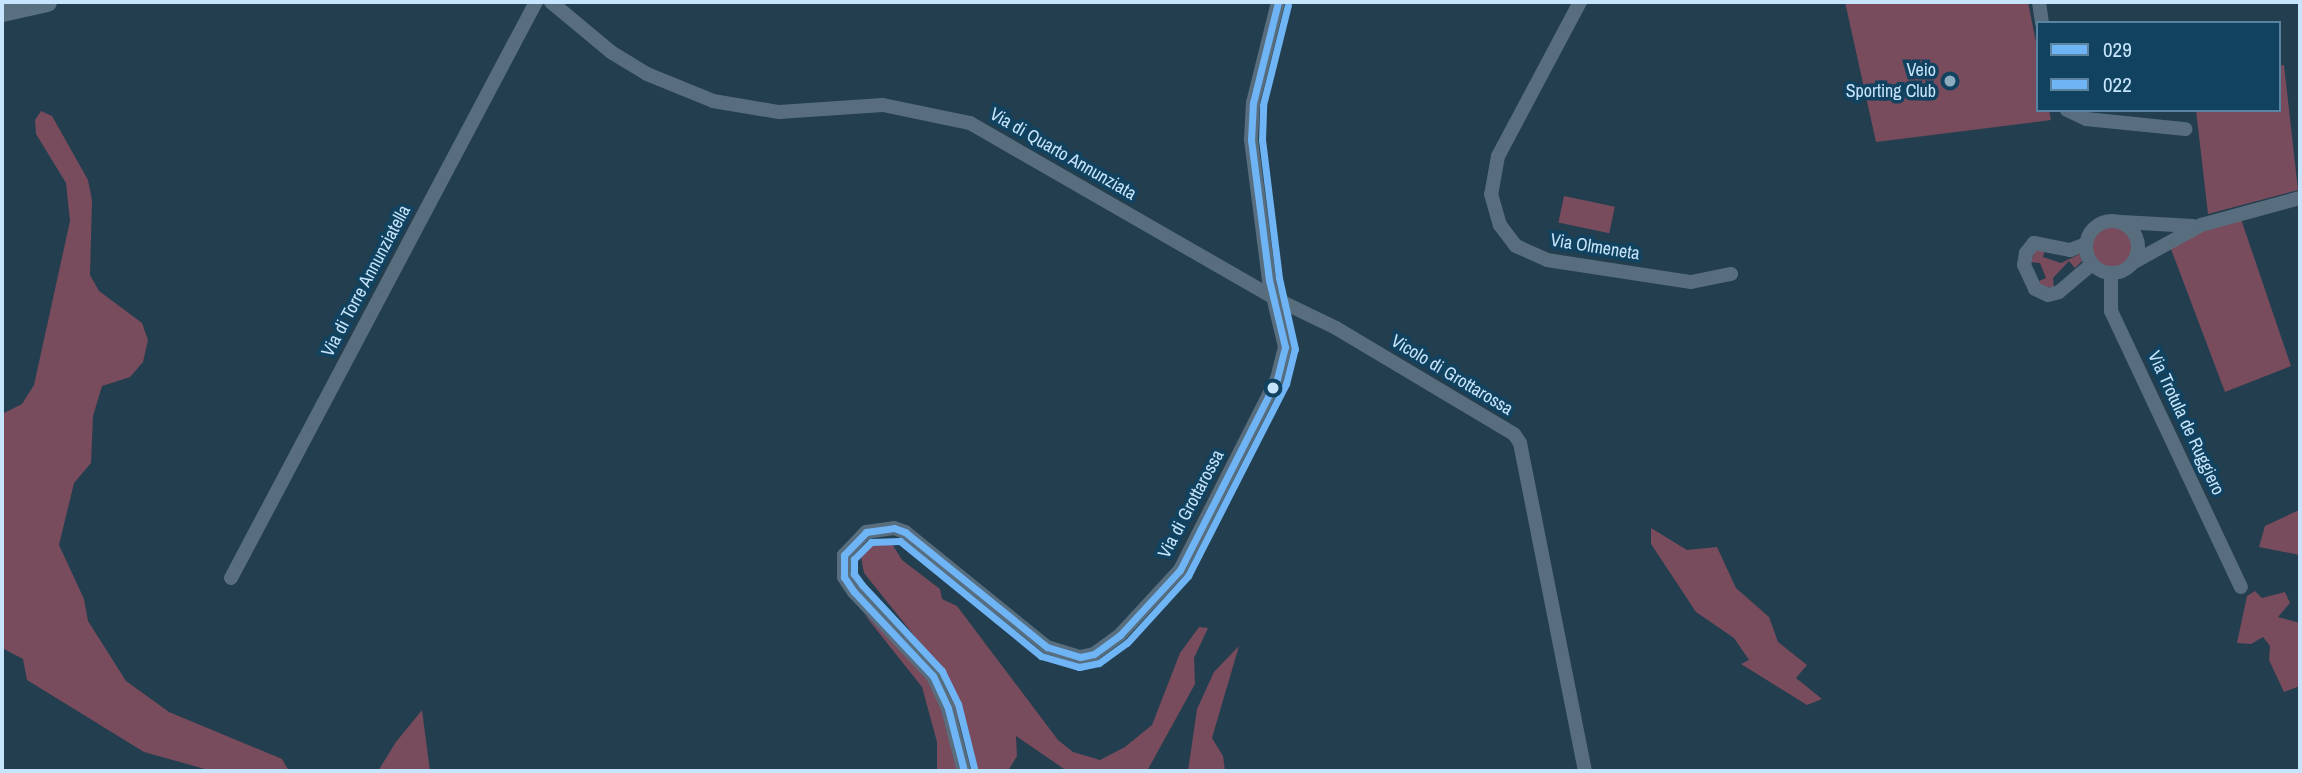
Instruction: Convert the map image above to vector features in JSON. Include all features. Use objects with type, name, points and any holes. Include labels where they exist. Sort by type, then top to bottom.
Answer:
[{"type":"highway","points":[[2,12],[47,2]]},
{"type":"street","name":"Via di Torre Annunziatella","points":[[230,578],[536,2]]},
{"type":"street","name":"Via di Quarto Annunziata","points":[[551,2],[611,52],[647,74],[713,101],[779,111],[884,105],[970,123],[1274,298]]},
{"type":"street","name":"Via di Grottarossa","points":[[964,771],[948,708],[933,676],[854,592],[844,577],[844,555],[866,532],[894,528],[916,539],[1047,647],[1080,657],[1107,647],[1180,570],[1277,379],[1285,347],[1274,298],[1251,124],[1262,58],[1278,2]]},
{"type":"street","name":"Via Olmeneta","points":[[1580,2],[1498,156],[1491,194],[1500,225],[1516,246],[1547,260],[1691,282],[1731,274]]},
{"type":"street","points":[[2039,2],[2042,21]]},
{"type":"street","points":[[2071,112],[2086,119],[2185,129]]},
{"type":"street","points":[[2086,244],[2092,264],[2111,274],[2201,225],[2300,198]]},
{"type":"street","points":[[2118,222],[2136,238],[2134,262]]},
{"type":"street","points":[[2092,264],[2059,292],[2048,295],[2035,289],[2024,265],[2026,253],[2034,243],[2070,250],[2086,244],[2101,223],[2201,225]]},
{"type":"street","name":"Via Trotula de Ruggiero","points":[[2111,274],[2111,311],[2241,587]]},
{"type":"street","name":"Vicolo di Grottarossa","points":[[1274,298],[1336,328],[1516,436],[1585,771]]},
{"type":"shaded area","name":"Veio Sporting Club","points":[[1845,2],[2028,2],[2036,42],[2036,112],[2049,112],[2051,120],[1876,142]]},
{"type":"shaded area","points":[[2284,65],[2298,190],[2208,214],[2196,112],[2281,112],[2281,66]]},
{"type":"shaded area","points":[[41,111],[52,116],[88,180],[92,200],[90,275],[99,291],[142,323],[148,340],[143,362],[130,377],[102,386],[93,416],[91,463],[74,483],[59,545],[84,599],[88,621],[126,681],[169,712],[282,759],[289,771],[212,771],[144,752],[27,680],[23,659],[2,648],[2,414],[22,404],[34,385],[70,221],[66,183],[36,134],[35,120]]},
{"type":"shaded area","points":[[1564,196],[1615,207],[1609,233],[1558,222]]},
{"type":"shaded area","points":[[2241,219],[2291,366],[2225,392],[2171,249],[2204,229]]},
{"type":"shaded area","points":[[2112,227],[2127,233],[2133,248],[2127,263],[2112,269],[2097,263],[2091,248],[2097,233]]},
{"type":"shaded area","points":[[2045,249],[2043,257],[2061,263],[2080,254],[2082,261],[2075,268],[2069,261],[2053,278],[2054,288],[2041,286],[2039,281],[2046,278],[2040,263],[2030,262],[2036,250]]},
{"type":"shaded area","points":[[2299,510],[2300,555],[2259,547],[2265,526]]},
{"type":"shaded area","points":[[1651,528],[1687,550],[1717,547],[1736,588],[1769,617],[1778,642],[1807,665],[1796,678],[1822,699],[1807,705],[1741,664],[1749,660],[1734,638],[1696,612],[1651,544]]},
{"type":"shaded area","points":[[889,539],[902,560],[940,589],[942,599],[957,606],[1058,740],[1073,752],[1100,760],[1125,747],[1152,725],[1180,653],[1199,627],[1208,628],[1194,658],[1195,684],[1147,771],[1067,771],[1016,736],[1017,756],[1008,771],[976,771],[948,690],[929,654],[864,573],[861,557],[867,544]]},
{"type":"shaded area","points":[[2255,591],[2262,598],[2285,592],[2290,603],[2278,617],[2300,623],[2300,686],[2284,692],[2269,660],[2270,646],[2263,637],[2251,644],[2237,643],[2247,596]]},
{"type":"shaded area","points":[[864,614],[928,673],[966,771],[937,771],[937,742],[922,687]]},
{"type":"shaded area","points":[[1239,646],[1212,738],[1223,756],[1225,771],[1188,771],[1197,709],[1214,672]]},
{"type":"shaded area","points":[[422,710],[430,771],[378,771],[396,742]]},
{"type":"transit line","name":"029","points":[[964,771],[948,708],[933,676],[854,592],[844,577],[844,555],[866,532],[894,528],[905,532],[1047,647],[1080,657],[1094,654],[1120,635],[1180,570],[1277,379],[1285,347],[1269,280],[1251,140],[1253,103],[1278,2]]},
{"type":"transit line","name":"022","points":[[974,768],[958,704],[942,671],[862,585],[854,574],[854,559],[871,542],[900,541],[1041,656],[1079,667],[1099,663],[1127,643],[1188,576],[1286,384],[1295,349],[1279,278],[1262,140],[1263,105],[1288,5]]},
{"type":"place","name":"Veio Sporting Club","points":[[1950,81]]}]
